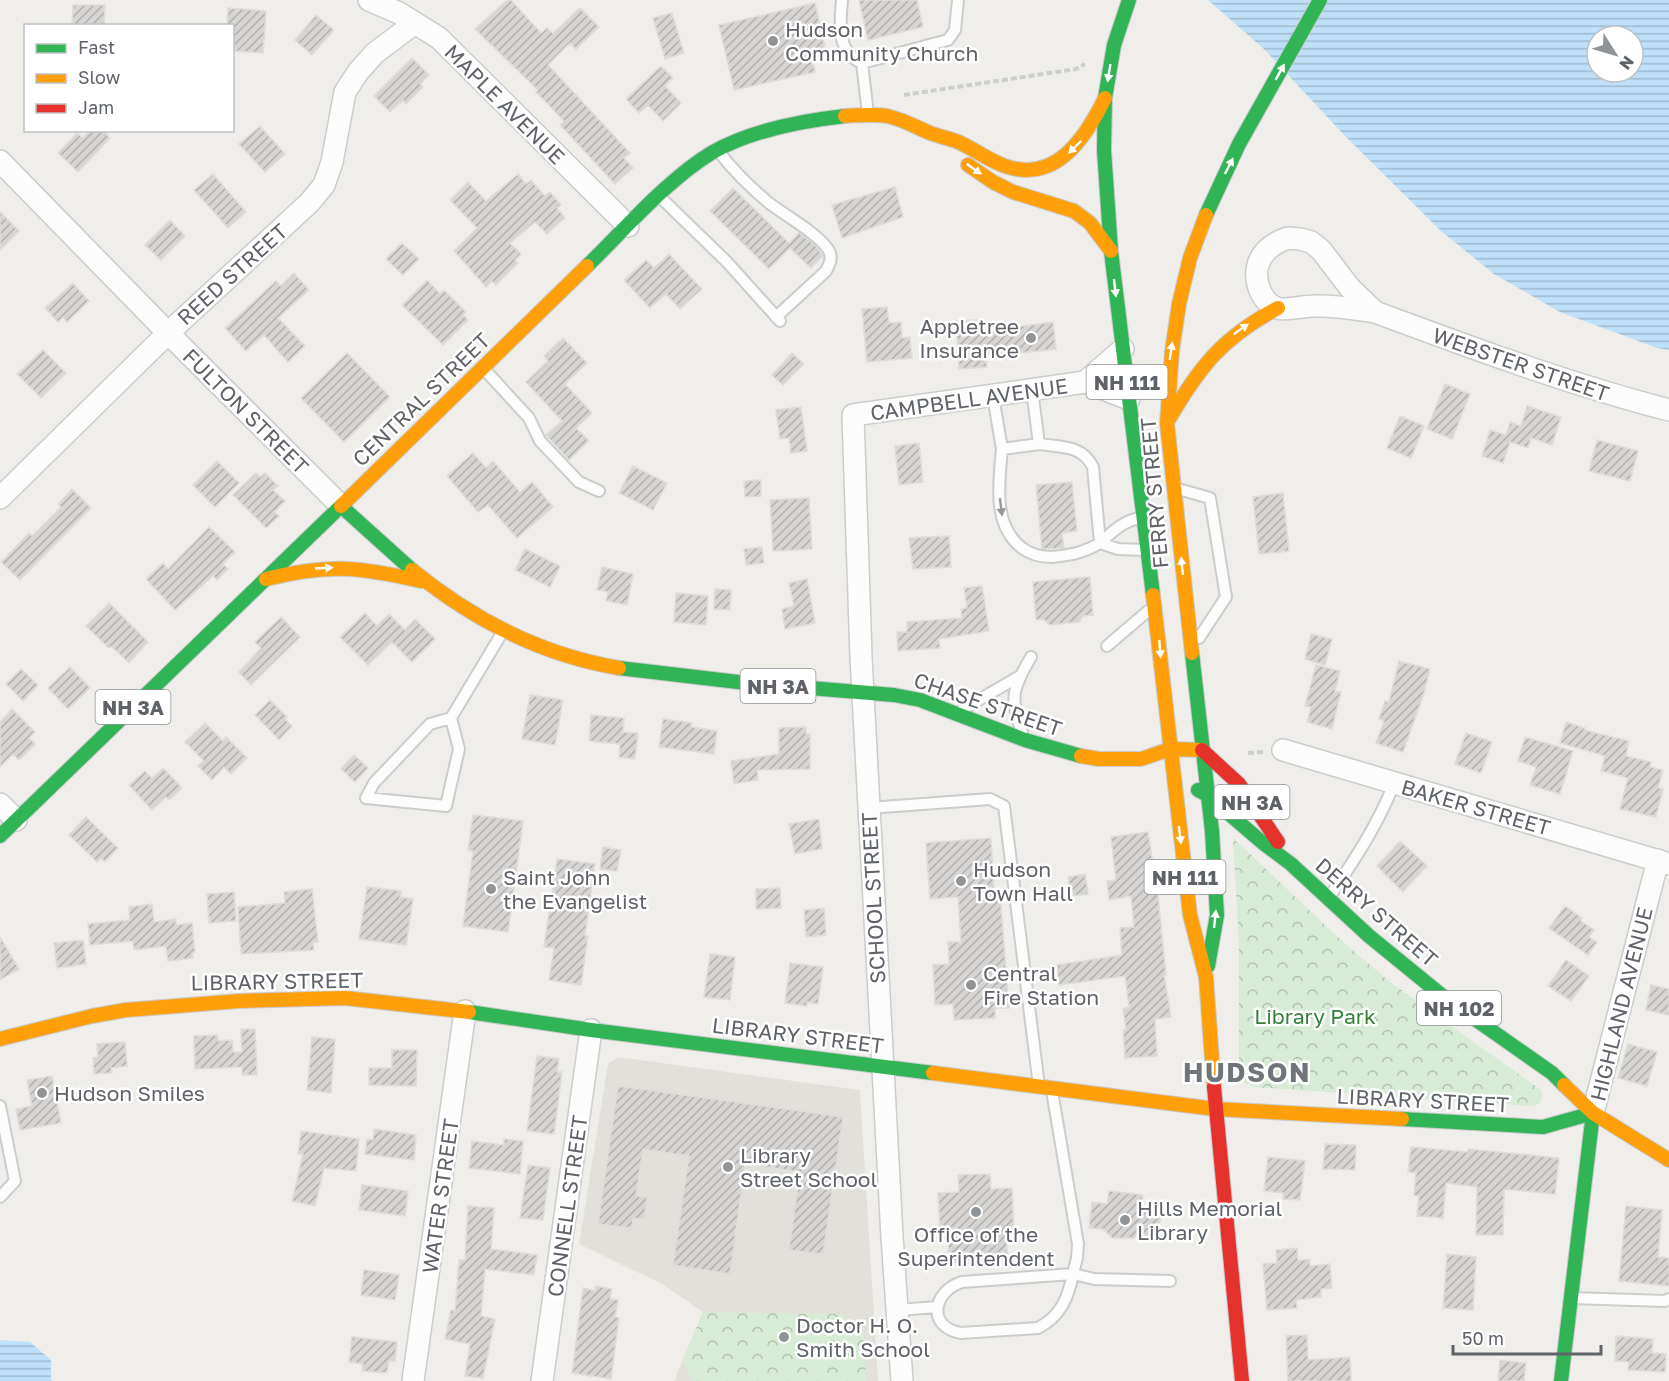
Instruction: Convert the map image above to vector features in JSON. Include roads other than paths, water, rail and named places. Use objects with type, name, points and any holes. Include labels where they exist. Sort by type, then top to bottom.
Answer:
[{"type":"main road","name":"FERRY STREET","points":[[1129,0],[1114,45],[1105,98],[1104,150],[1111,251],[1149,550],[1190,915],[1206,976],[1215,1110],[1242,1381]]},
{"type":"main road","name":"FERRY STREET","points":[[1206,976],[1217,915],[1212,831],[1167,423],[1169,362],[1178,307],[1198,236],[1212,201],[1320,0]]},
{"type":"main road","name":"CENTRAL STREET","points":[[0,836],[659,196],[688,169],[717,149],[745,137],[796,124],[835,116],[868,115],[913,124],[956,141],[994,162],[1012,168],[1041,167],[1065,156],[1081,142],[1094,123],[1105,98]]},
{"type":"main road","points":[[929,132],[971,168],[1006,189],[1020,195],[1055,202],[1082,216],[1111,251]]},
{"type":"main road","points":[[1167,423],[1188,386],[1216,350],[1254,320],[1278,308]]},
{"type":"main road","name":"CHASE STREET","points":[[341,506],[365,530],[426,582],[465,608],[504,630],[568,656],[603,665],[717,681],[894,695],[920,700],[1025,741],[1099,759],[1141,759],[1170,748],[1202,750]]},
{"type":"main road","name":"NH 3A","points":[[266,579],[315,568],[343,567],[371,570],[426,582]]},
{"type":"main road","name":"DERRY STREET","points":[[1202,750],[1239,784],[1291,864]]},
{"type":"main road","name":"NH 3A","points":[[1141,759],[1173,776]]},
{"type":"main road","name":"DERRY STREET","points":[[1173,776],[1208,795],[1291,864],[1369,936],[1445,998],[1552,1073],[1593,1113],[1669,1160]]},
{"type":"main road","name":"LIBRARY STREET","points":[[0,1039],[126,1010],[239,1000],[345,998],[465,1011],[591,1030],[1215,1110],[1543,1127],[1593,1113]]},
{"type":"main road","points":[[1561,1381],[1593,1113]]},
{"type":"street","name":"MAPLE AVENUE","points":[[369,0],[399,13],[439,38],[454,51],[628,226]]},
{"type":"street","name":"REED STREET","points":[[0,498],[168,333],[309,203],[324,185],[332,162],[345,92],[358,72],[375,53],[415,23]]},
{"type":"street","name":"FULTON STREET","points":[[1,165],[341,506]]},
{"type":"street","name":"WEBSTER STREET","points":[[1375,312],[1350,288],[1321,250],[1311,242],[1288,238],[1277,242],[1261,258],[1257,269],[1257,281],[1268,302],[1278,308],[1323,306],[1375,312],[1532,369],[1620,398],[1669,410]]},
{"type":"street","name":"CAMPBELL AVENUE","points":[[1085,382],[1123,349]]},
{"type":"street","name":"CAMPBELL AVENUE","points":[[852,416],[1085,382],[1129,399]]},
{"type":"street","name":"SCHOOL STREET","points":[[852,416],[882,1067],[891,1237],[902,1381]]},
{"type":"street","name":"BAKER STREET","points":[[1283,750],[1663,862]]},
{"type":"street","points":[[0,804],[16,820]]},
{"type":"street","name":"HIGHLAND AVENUE","points":[[1593,1113],[1663,862]]},
{"type":"street","name":"WATER STREET","points":[[414,1381],[465,1011]]},
{"type":"street","name":"CONNELL STREET","points":[[542,1381],[591,1030]]},
{"type":"lane","points":[[842,0],[841,39],[853,59],[862,63],[948,40],[955,30],[958,0]]},
{"type":"lane","points":[[862,63],[868,115]]},
{"type":"lane","points":[[659,196],[727,262],[778,319],[826,271],[831,255],[808,230],[758,193],[717,149]]},
{"type":"lane","points":[[483,368],[529,418],[540,441],[579,482],[599,491]]},
{"type":"lane","points":[[1032,390],[1039,444]]},
{"type":"lane","points":[[993,396],[1002,449],[1000,511],[1008,534],[1015,543],[1028,552],[1048,557],[1077,555],[1100,543],[1117,528],[1134,519],[1145,518]]},
{"type":"lane","points":[[1002,449],[1039,444],[1080,451],[1088,457],[1094,467],[1100,543]]},
{"type":"lane","points":[[1173,488],[1210,498],[1226,597],[1191,651]]},
{"type":"lane","points":[[1100,543],[1125,550],[1149,550]]},
{"type":"lane","points":[[1107,646],[1155,605]]},
{"type":"lane","points":[[451,718],[459,749],[446,806],[366,798],[374,783],[430,724],[451,718],[504,630]]},
{"type":"lane","points":[[1025,741],[1013,702],[1020,676],[1031,657]]},
{"type":"lane","points":[[956,713],[1020,676]]},
{"type":"lane","points":[[1328,899],[1381,816],[1394,784]]},
{"type":"lane","points":[[869,808],[990,799],[1004,806],[1045,1087],[1078,1244],[1077,1258],[1073,1274],[1069,1293],[1063,1307],[1048,1323],[1038,1328],[961,1333],[951,1332],[943,1327],[937,1307],[943,1293],[951,1286],[962,1282],[1073,1274],[1094,1279],[1170,1281]]},
{"type":"lane","points":[[0,1106],[15,1180],[0,1197]]},
{"type":"lane","points":[[1571,1298],[1665,1301],[1669,1299]]},
{"type":"lane","points":[[898,1310],[937,1307]]},
{"type":"water","points":[[1208,0],[1669,0],[1669,350],[1657,348],[1560,312],[1494,274],[1441,231],[1345,136],[1264,49]]},
{"type":"water","points":[[0,1340],[30,1342],[51,1360],[51,1381],[0,1381]]},
{"type":"place","name":"Hudson Community Church","points":[[773,41]]},
{"type":"place","name":"Appletree Insurance","points":[[1031,338]]},
{"type":"place","name":"Hudson Town Hall","points":[[961,881]]},
{"type":"place","name":"Saint John the Evangelist","points":[[491,889]]},
{"type":"place","name":"Central Fire Station","points":[[971,985]]},
{"type":"place","name":"Hudson Smiles","points":[[42,1093]]},
{"type":"place","name":"Library Street School","points":[[728,1167]]},
{"type":"place","name":"Office of the Superintendent","points":[[976,1212]]},
{"type":"place","name":"Hills Memorial Library","points":[[1125,1220]]},
{"type":"place","name":"Doctor H. O. Smith School","points":[[784,1337]]},
{"type":"district","name":"HUDSON","points":[[1247,1072]]},
{"type":"park label","name":"Library Park","points":[[1315,1016]]}]
